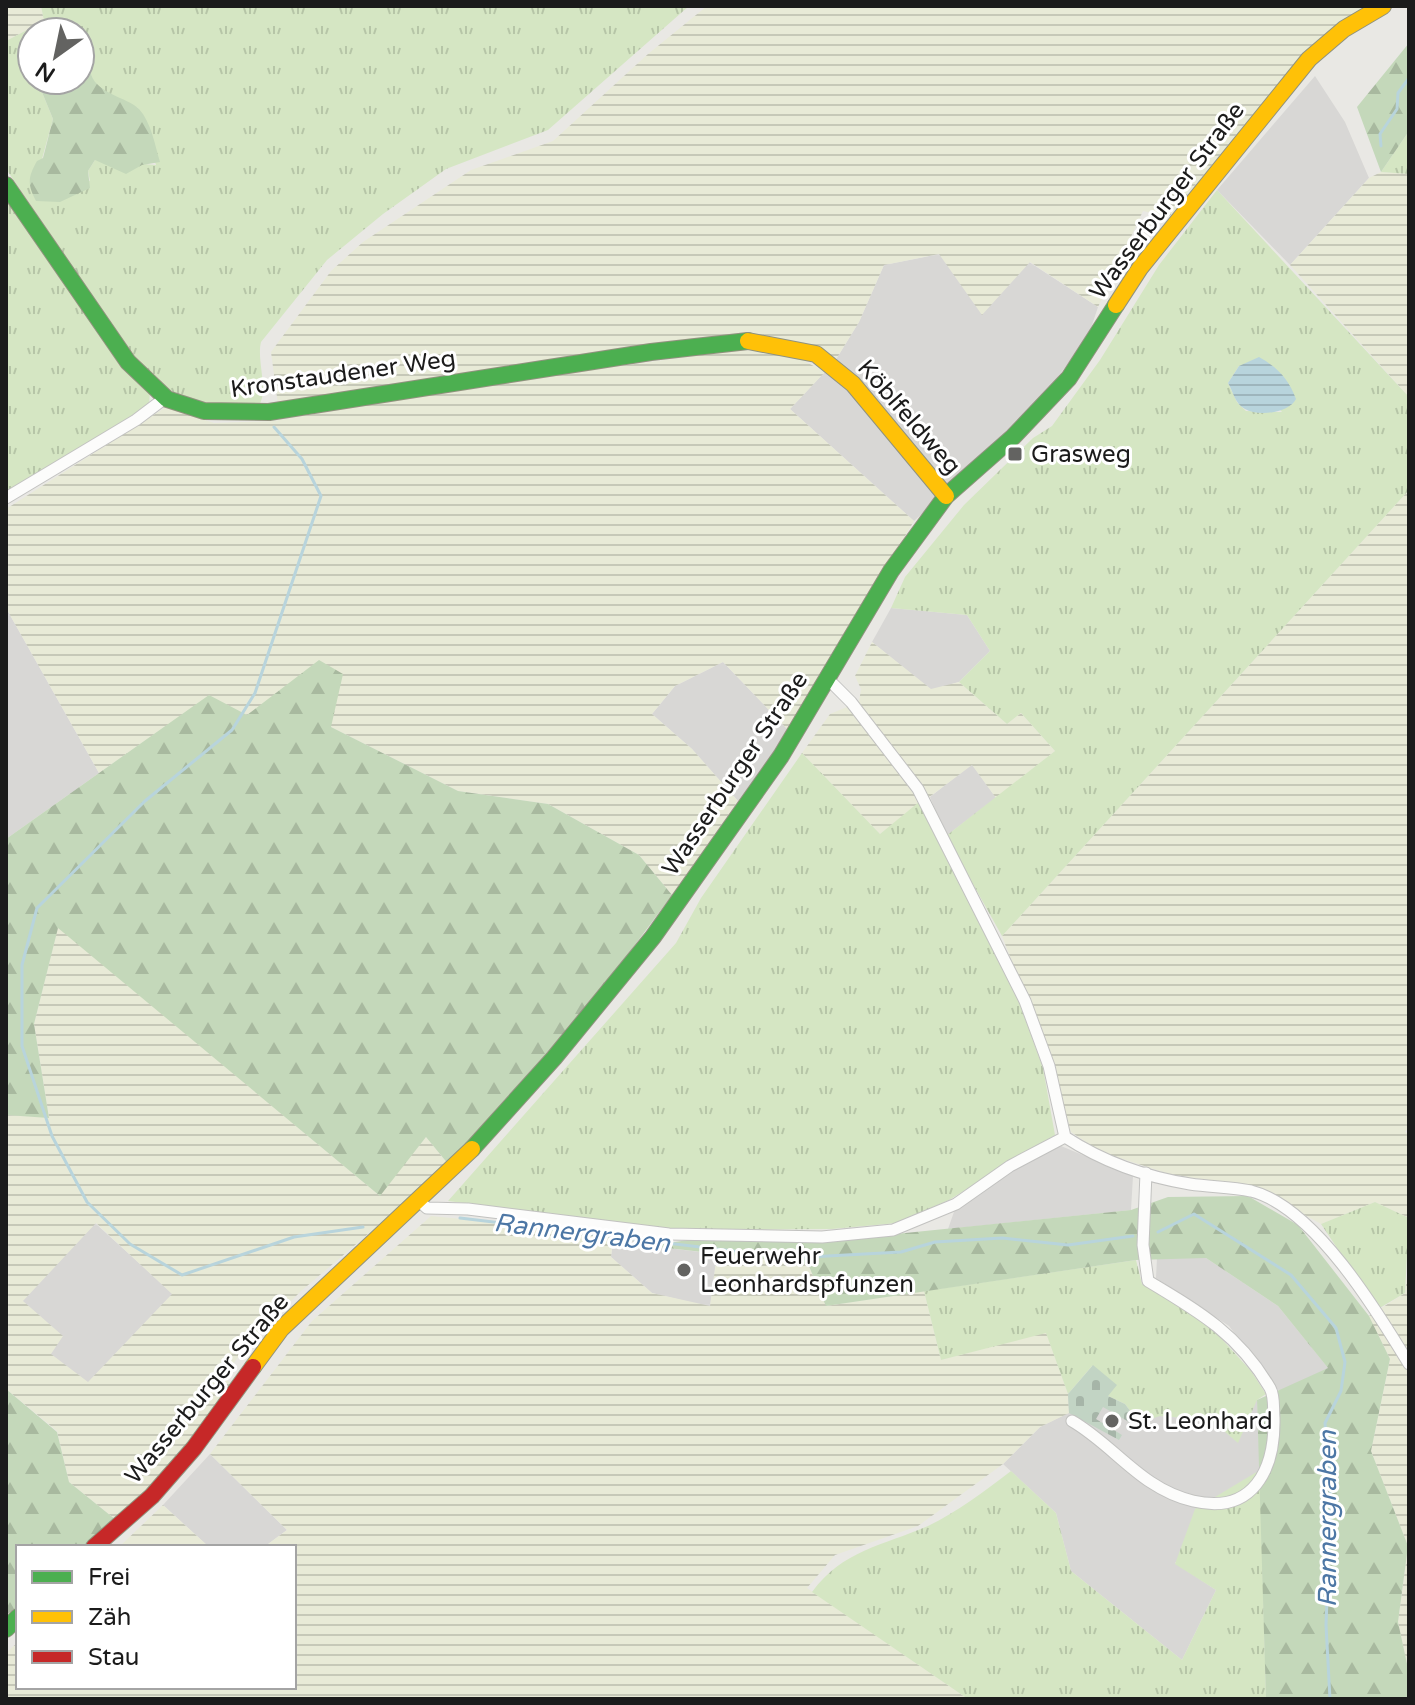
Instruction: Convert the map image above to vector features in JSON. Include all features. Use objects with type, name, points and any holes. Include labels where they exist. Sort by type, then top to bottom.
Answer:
[{"type":"main road","name":"Wasserburger Straße","points":[[96,1545],[152,1496],[194,1448],[281,1329],[476,1145],[554,1058],[653,937],[781,756],[891,571],[946,496],[1013,437],[1069,378],[1140,268],[1309,59],[1344,29],[1383,6]]},
{"type":"main road","name":"Kronstaudener Weg","points":[[6,185],[115,344],[165,398],[216,415],[269,412],[651,352]]},
{"type":"main road","name":"Köblfeldweg","points":[[651,352],[750,341],[816,354],[853,384],[946,496]]},
{"type":"street","points":[[6,498],[136,420],[165,398]]},
{"type":"street","points":[[828,679],[851,702],[918,789],[1025,1001],[1049,1066],[1065,1137],[1090,1153],[1146,1173],[1188,1183],[1253,1192],[1304,1222],[1380,1317],[1409,1364]]},
{"type":"street","points":[[419,1201],[427,1208],[468,1209],[669,1234],[836,1235],[893,1230],[956,1204],[1010,1166],[1065,1137]]},
{"type":"street","points":[[1072,1421],[1100,1439],[1125,1466],[1191,1501],[1217,1503],[1245,1496],[1262,1481],[1274,1442],[1273,1392],[1243,1349],[1211,1318],[1148,1281],[1143,1245],[1146,1173]]},
{"type":"shaded area","points":[[1315,76],[1345,122],[1369,178],[1290,265],[1217,190]]},
{"type":"shaded area","points":[[940,254],[1029,262],[1098,307],[1088,337],[1028,416],[914,521],[790,409],[835,361],[859,322],[884,265]]},
{"type":"shaded area","points":[[6,608],[99,773],[6,839]]},
{"type":"shaded area","points":[[891,608],[967,615],[990,651],[959,682],[931,690],[872,642]]},
{"type":"shaded area","points":[[723,662],[789,731],[738,801],[692,749],[652,714],[675,686]]},
{"type":"shaded area","points":[[972,764],[996,798],[946,836],[930,797]]},
{"type":"shaded area","points":[[1061,1146],[1133,1176],[1131,1210],[948,1229],[955,1209],[1007,1172]]},
{"type":"shaded area","points":[[95,1223],[173,1294],[88,1383],[50,1354],[22,1301]]},
{"type":"shaded area","points":[[614,1234],[650,1246],[717,1254],[710,1307],[652,1293],[611,1257]]},
{"type":"shaded area","points":[[1157,1258],[1206,1258],[1278,1306],[1329,1369],[1279,1391],[1229,1326],[1156,1278]]},
{"type":"shaded area","points":[[1068,1394],[1160,1416],[1211,1420],[1257,1400],[1260,1470],[1175,1563],[1216,1590],[1182,1660],[1071,1571],[1056,1513],[1003,1464],[1040,1427],[1068,1413]]},
{"type":"shaded area","points":[[210,1454],[287,1530],[267,1545],[207,1545],[163,1505]]},
{"type":"green space","points":[[6,6],[41,6],[43,16],[16,16],[16,36],[6,41]]},
{"type":"green space","points":[[41,6],[689,6],[548,130],[446,169],[383,214],[327,260],[261,342],[263,387],[256,409],[215,405],[186,398],[173,392],[146,370],[131,353],[6,169],[6,41],[16,36],[16,96],[44,96],[53,119],[42,159],[90,181],[88,171],[95,160],[156,165],[138,108],[96,85],[96,16],[43,16]]},
{"type":"green space","points":[[707,6],[1369,6],[1334,28],[1299,58],[1169,217],[1143,211],[1098,307],[1030,262],[982,315],[939,254],[884,265],[859,322],[835,361],[763,337],[278,405],[271,352],[331,271],[363,242],[471,170],[553,141],[648,54]]},
{"type":"green space","points":[[1409,43],[1409,131],[1381,172],[1357,107]]},
{"type":"green space","points":[[96,83],[139,109],[147,120],[160,162],[142,165],[126,174],[95,160],[88,171],[90,188],[60,202],[36,201],[30,176],[37,161],[43,158],[53,119],[44,96],[96,96]]},
{"type":"green space","points":[[1409,131],[1409,174],[1381,172]]},
{"type":"green space","points":[[1381,172],[1409,174],[1409,397],[1290,265],[1369,178]]},
{"type":"green space","points":[[6,190],[150,391],[149,406],[6,494]]},
{"type":"green space","points":[[1217,190],[1409,397],[1409,490],[1002,936],[946,836],[1055,751],[1021,713],[1007,724],[959,682],[990,651],[967,615],[891,608],[905,577],[964,505],[1033,438],[1052,426],[1100,360],[1159,265]],"holes":[[[1239,366],[1282,412],[1246,411],[1237,402],[1228,383]]]},
{"type":"green space","points":[[739,350],[789,353],[825,372],[790,409],[914,521],[789,731],[723,662],[675,686],[652,714],[692,749],[738,801],[672,895],[639,855],[548,804],[458,791],[331,727],[247,715],[209,696],[99,773],[6,608],[6,509],[166,407],[214,423],[273,421],[515,380]]},
{"type":"green space","points":[[1409,490],[1409,1127],[1405,1132],[1409,1134],[1409,1218],[1375,1202],[1321,1224],[1254,1187],[1169,1174],[1101,1152],[1071,1132],[1053,1068],[1002,936]]},
{"type":"green space","points":[[872,642],[931,689],[959,682],[1007,724],[1021,713],[1055,751],[996,798],[972,765],[880,834],[802,753],[830,714],[859,702],[861,689],[855,676]]},
{"type":"green space","points":[[319,660],[343,674],[331,727],[458,791],[548,804],[639,855],[672,895],[548,1062],[449,1165],[426,1137],[380,1196],[58,928],[34,1024],[49,1118],[6,1115],[6,839],[209,695],[247,715]]},
{"type":"green space","points":[[802,753],[880,834],[919,802],[1019,1002],[1043,1068],[1055,1135],[949,1200],[897,1223],[832,1229],[674,1230],[448,1201],[676,943],[701,898]]},
{"type":"green space","points":[[58,927],[379,1195],[426,1137],[449,1165],[300,1292],[242,1351],[224,1378],[231,1383],[196,1434],[177,1453],[171,1468],[116,1520],[69,1482],[57,1431],[6,1389],[6,1115],[49,1117],[34,1024]],"holes":[[[96,1223],[172,1294],[88,1382],[51,1354],[63,1336],[23,1301]]]},
{"type":"green space","points":[[1248,1196],[1298,1225],[1369,1316],[1390,1359],[1371,1451],[1408,1546],[1398,1622],[1409,1673],[1409,1699],[1266,1699],[1257,1400],[1328,1368],[1278,1306],[1206,1258],[1136,1260],[826,1306],[808,1264],[650,1246],[719,1235],[817,1242],[1131,1210],[1168,1197]]},
{"type":"green space","points":[[1375,1202],[1409,1218],[1405,1293],[1378,1309],[1321,1224]]},
{"type":"green space","points":[[431,1216],[614,1234],[611,1257],[652,1293],[710,1306],[717,1254],[808,1264],[826,1306],[924,1291],[941,1360],[1046,1332],[1068,1394],[1069,1413],[1040,1427],[1003,1464],[918,1526],[835,1555],[807,1588],[968,1699],[6,1699],[6,1653],[16,1644],[16,1689],[296,1689],[296,1545],[267,1545],[287,1530],[210,1454],[312,1321]]},
{"type":"green space","points":[[1136,1260],[1142,1284],[1208,1324],[1251,1371],[1266,1394],[1257,1400],[1238,1443],[1211,1420],[1160,1416],[1139,1423],[1125,1404],[1108,1396],[1092,1366],[1068,1394],[1046,1333],[941,1360],[924,1291]]},
{"type":"green space","points":[[1409,1260],[1409,1673],[1398,1622],[1408,1546],[1371,1451],[1390,1359],[1369,1316],[1405,1293]]},
{"type":"green space","points":[[1093,1365],[1117,1385],[1108,1396],[1125,1404],[1139,1423],[1134,1431],[1126,1428],[1129,1422],[1103,1407],[1096,1419],[1122,1435],[1119,1440],[1069,1413],[1068,1394]]},
{"type":"green space","points":[[6,1389],[57,1432],[69,1482],[116,1520],[87,1545],[16,1545],[16,1608],[6,1615]]},
{"type":"green space","points":[[1260,1470],[1266,1699],[968,1699],[812,1592],[824,1578],[850,1558],[928,1526],[971,1501],[1011,1471],[1056,1513],[1071,1571],[1182,1660],[1216,1590],[1175,1564],[1195,1509]]},
{"type":"green space","points":[[163,1505],[207,1545],[121,1545]]},
{"type":"water","points":[[1259,357],[1277,369],[1290,385],[1296,399],[1287,408],[1257,413],[1245,409],[1237,401],[1228,383],[1239,366]]},
{"type":"waterway","points":[[1381,146],[1380,134],[1397,109],[1398,93],[1409,78]]},
{"type":"waterway","points":[[274,427],[302,459],[321,496],[255,693],[232,730],[145,801],[37,908],[22,965],[22,1046],[52,1136],[87,1202],[130,1244],[182,1275],[294,1237],[363,1227]]},
{"type":"waterway","name":"Rannergraben","points":[[1158,1232],[1194,1214],[1291,1275],[1336,1328],[1345,1362],[1341,1391],[1325,1423],[1331,1499],[1326,1625],[1330,1699]]},
{"type":"waterway","name":"Rannergraben","points":[[460,1218],[791,1258],[901,1252],[935,1242],[1002,1238],[1068,1245],[1133,1236]]},
{"type":"traffic: fast","points":[[6,185],[128,362],[167,399],[204,411],[269,412],[651,352],[748,341]]},
{"type":"traffic: fast","points":[[472,1149],[554,1058],[653,937],[781,756],[891,571],[946,496],[1013,437],[1069,378],[1116,305]]},
{"type":"traffic: fast","points":[[6,1629],[16,1619]]},
{"type":"traffic: slow","points":[[1116,305],[1140,268],[1309,59],[1344,29],[1383,6]]},
{"type":"traffic: slow","points":[[748,341],[816,354],[853,384],[946,496]]},
{"type":"traffic: slow","points":[[253,1367],[281,1329],[472,1149]]},
{"type":"traffic: jam","points":[[96,1545],[152,1496],[194,1448],[253,1367]]},
{"type":"place","name":"Grasweg","points":[[1015,454]]},
{"type":"place","name":"Feuerwehr Leonhardspfunzen","points":[[684,1270]]},
{"type":"place","name":"St. Leonhard","points":[[1112,1421]]}]
